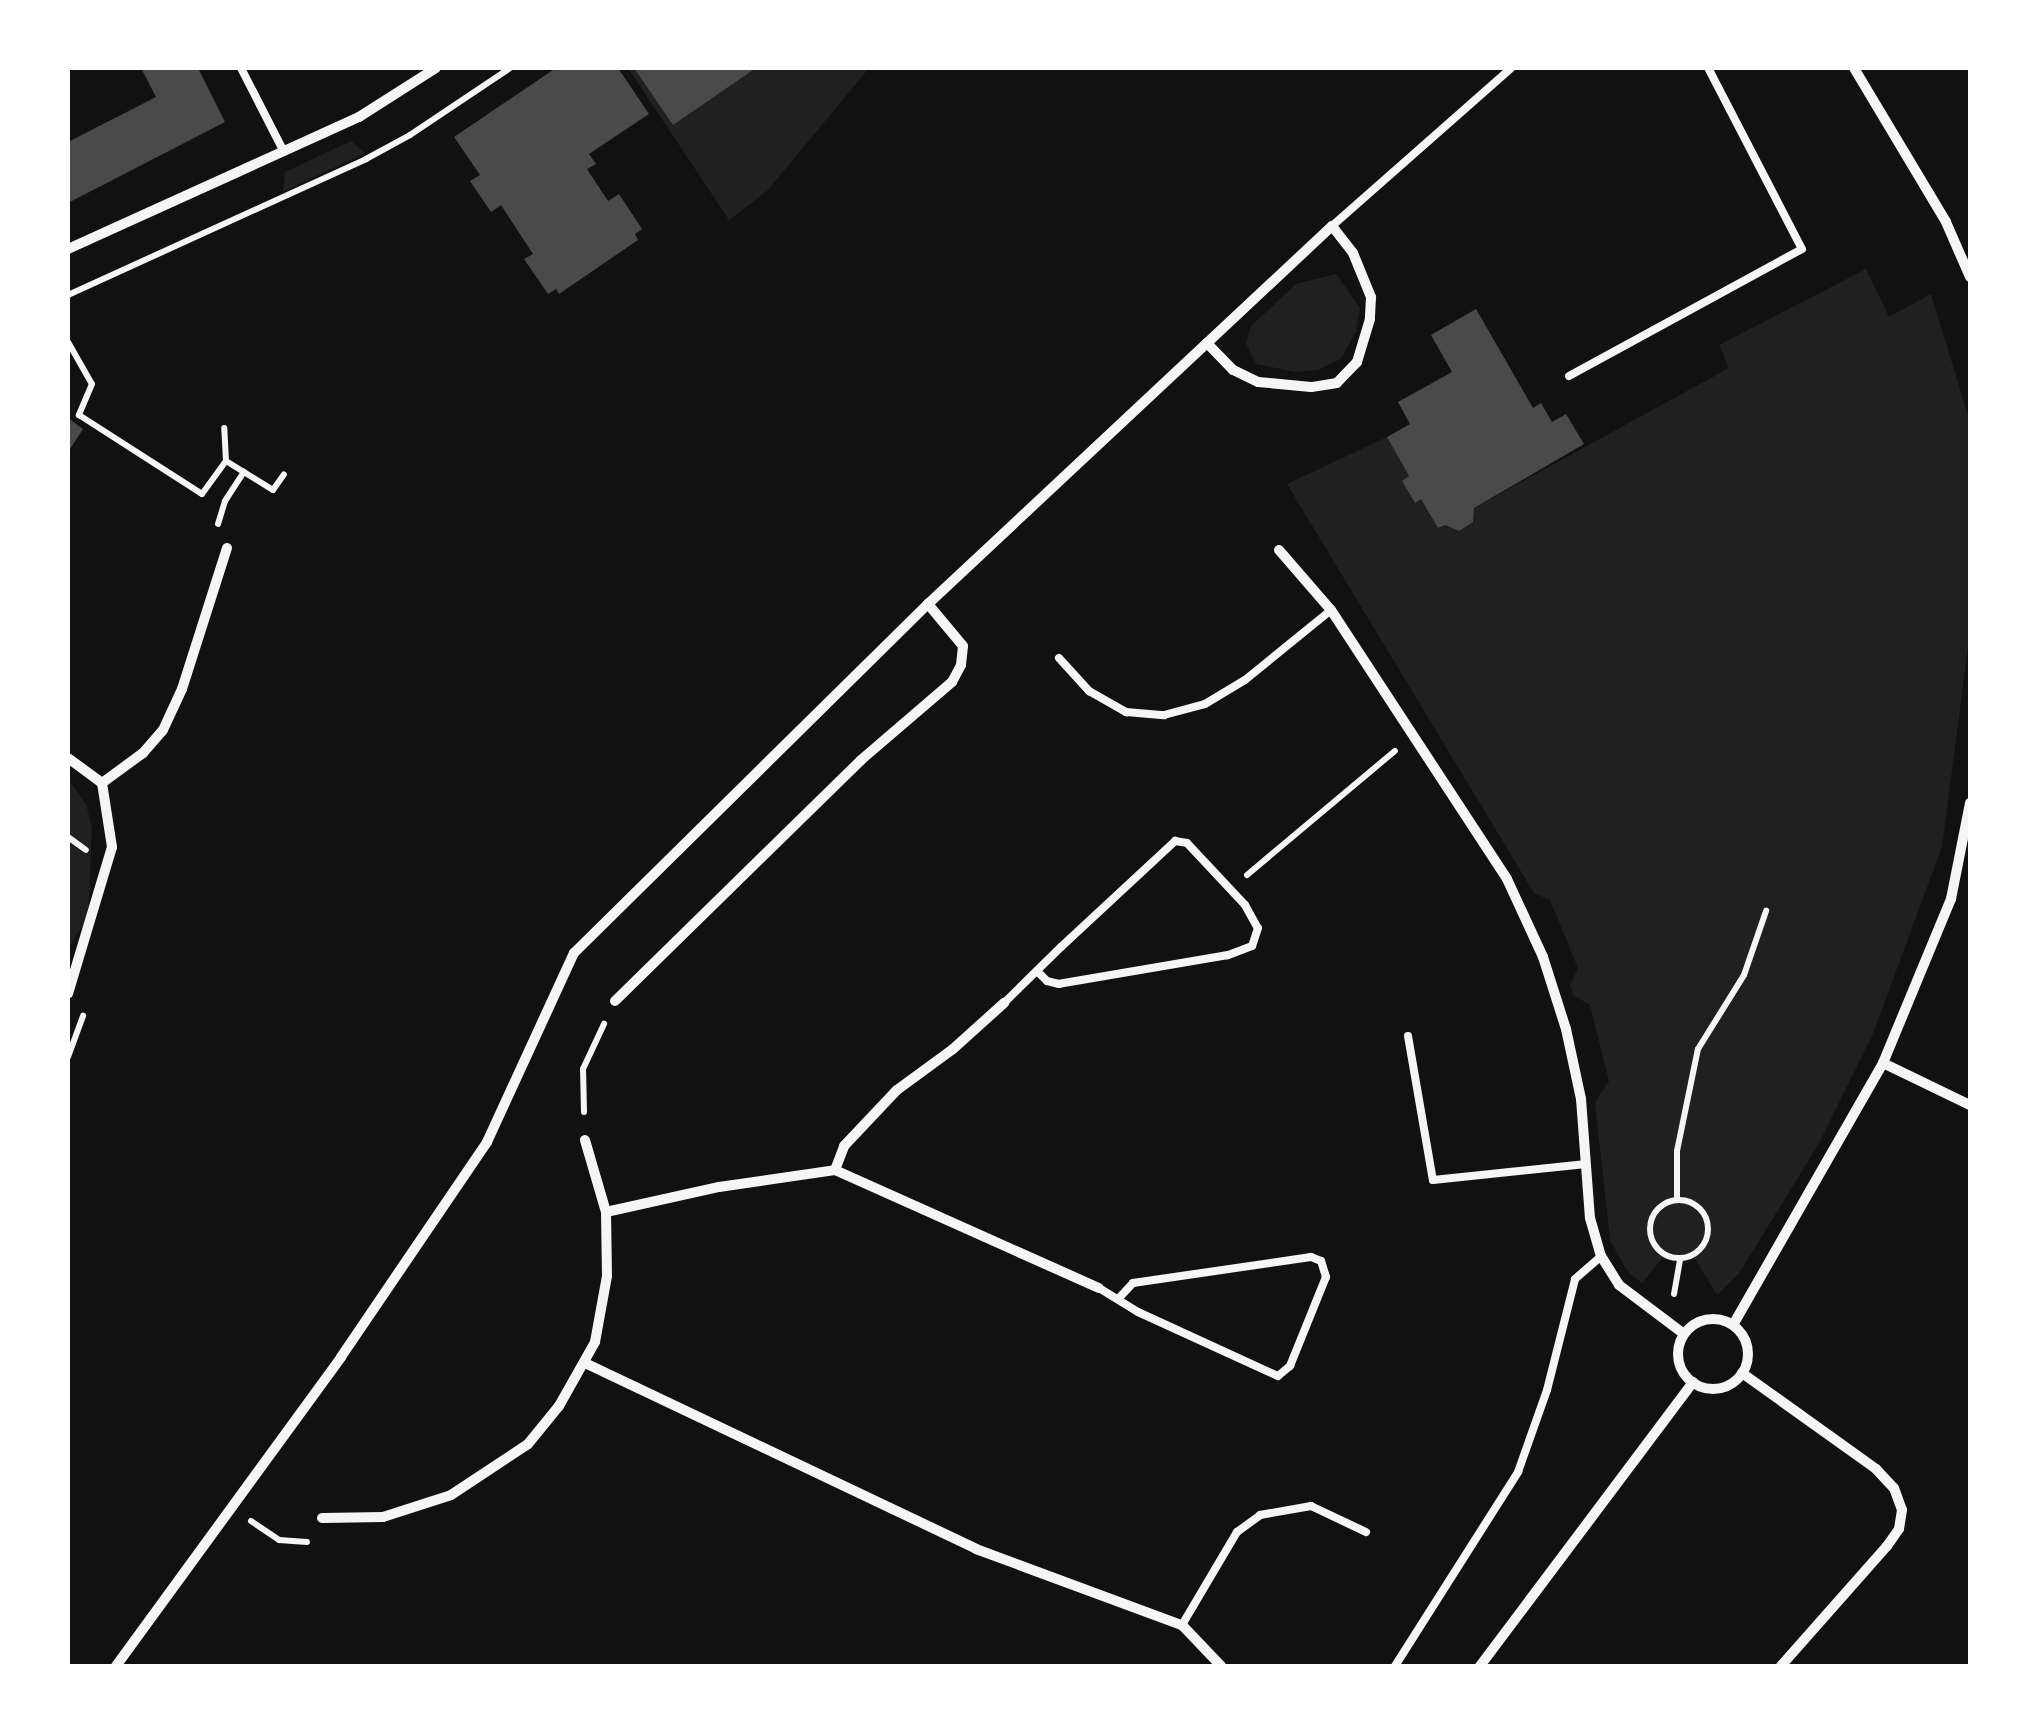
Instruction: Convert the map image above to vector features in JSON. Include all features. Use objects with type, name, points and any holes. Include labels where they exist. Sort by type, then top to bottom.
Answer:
[{"type":"street","points":[[68,249],[366,114],[436,68]]},
{"type":"street","points":[[1854,68],[1946,222],[1970,277]]},
{"type":"street","points":[[116,1666],[341,1357],[487,1142],[574,953],[928,604],[1332,226],[1353,252],[1371,297],[1366,335],[1357,362],[1345,377],[1316,387],[1263,383],[1233,370],[1207,343]]},
{"type":"street","points":[[102,784],[150,748],[164,730],[182,688],[227,548]]},
{"type":"street","points":[[1278,550],[1331,610],[1507,879],[1543,957],[1566,1029],[1581,1099],[1590,1218],[1601,1256],[1620,1285],[1684,1334]]},
{"type":"street","points":[[615,1001],[861,760],[952,682],[961,665],[963,646],[928,604]]},
{"type":"street","points":[[68,758],[102,784],[111,854],[68,994]]},
{"type":"street","points":[[1733,1325],[1883,1064],[1950,899],[1970,803]]},
{"type":"street","points":[[834,1170],[844,1146],[897,1090],[952,1050],[1004,1003]]},
{"type":"street","points":[[1883,1064],[1970,1105]]},
{"type":"street","points":[[322,1518],[396,1514],[477,1482],[538,1432],[595,1342],[606,1289],[606,1212],[585,1140]]},
{"type":"street","points":[[606,1212],[719,1186],[834,1170],[1099,1288]]},
{"type":"street","points":[[1712,1318],[1733,1325],[1746,1342],[1747,1363],[1735,1382],[1714,1389],[1693,1382],[1680,1366],[1679,1344],[1684,1334],[1691,1326],[1712,1318]]},
{"type":"street","points":[[585,1363],[976,1549],[1182,1625],[1221,1666]]},
{"type":"street","points":[[1742,1373],[1876,1469],[1894,1488],[1902,1510],[1899,1529],[1887,1546],[1781,1666]]},
{"type":"street","points":[[1480,1666],[1693,1382]]},
{"type":"lane","points":[[241,68],[284,152]]},
{"type":"lane","points":[[1332,226],[1510,68]]},
{"type":"lane","points":[[1569,376],[1802,250],[1708,68]]},
{"type":"lane","points":[[1059,658],[1088,691],[1126,712],[1164,714],[1204,704],[1245,680],[1331,610]]},
{"type":"lane","points":[[1004,1003],[1037,970],[1175,841],[1187,843],[1232,889],[1258,928],[1257,939],[1248,949],[1059,984],[1047,981],[1037,970]]},
{"type":"lane","points":[[1408,1036],[1434,1180],[1586,1164]]},
{"type":"lane","points":[[1396,1666],[1518,1472],[1547,1390],[1575,1279],[1601,1256]]},
{"type":"lane","points":[[1099,1288],[1138,1312],[1278,1376],[1290,1366],[1326,1277],[1321,1261],[1311,1257],[1133,1283],[1119,1298]]},
{"type":"lane","points":[[1182,1625],[1238,1532],[1260,1515],[1312,1506],[1366,1532]]},
{"type":"path","points":[[68,295],[366,159],[410,135],[510,68]]},
{"type":"path","points":[[68,342],[92,384],[78,416],[202,494],[226,461],[224,428]]},
{"type":"path","points":[[226,461],[274,490],[284,474]]},
{"type":"path","points":[[227,548],[216,538],[218,525],[226,501],[244,472]]},
{"type":"path","points":[[1232,889],[1367,772],[1416,737]]},
{"type":"path","points":[[1677,1197],[1677,1152],[1698,1049],[1744,975],[1766,911]]},
{"type":"path","points":[[585,1140],[583,1069],[615,1001]]},
{"type":"path","points":[[1677,1197],[1692,1201],[1706,1224],[1701,1246],[1680,1260],[1662,1254],[1655,1243],[1653,1226],[1666,1201],[1677,1197]]},
{"type":"path","points":[[230,1506],[284,1541],[319,1542],[322,1518]]},
{"type":"shaded area","points":[[628,68],[634,68],[673,124],[756,68],[869,68],[767,191],[729,220]]},
{"type":"shaded area","points":[[351,141],[365,153],[283,192],[285,172]]},
{"type":"shaded area","points":[[1866,269],[1889,317],[1931,294],[1969,419],[1970,631],[1942,847],[1872,1036],[1818,1145],[1740,1272],[1717,1295],[1695,1259],[1680,1263],[1662,1258],[1642,1283],[1628,1272],[1610,1240],[1595,1102],[1609,1081],[1590,1005],[1573,995],[1570,985],[1578,968],[1550,900],[1534,893],[1287,484],[1387,437],[1409,476],[1402,481],[1414,502],[1421,499],[1438,528],[1445,525],[1459,531],[1473,522],[1474,508],[1729,368],[1719,345]]},
{"type":"shaded area","points":[[1336,274],[1360,308],[1356,331],[1341,359],[1318,370],[1295,372],[1256,364],[1246,343],[1251,326],[1296,284]]},
{"type":"shaded area","points":[[68,779],[86,804],[92,828],[88,918],[68,948]]},
{"type":"building","points":[[141,68],[198,68],[225,122],[68,203],[68,142],[156,97]]},
{"type":"building","points":[[556,68],[618,68],[649,114],[589,154],[596,164],[587,169],[608,201],[619,194],[642,229],[635,234],[638,240],[559,294],[556,289],[548,294],[524,259],[533,254],[501,205],[491,212],[470,181],[480,175],[454,137]]},
{"type":"building","points":[[634,68],[756,68],[673,125]]},
{"type":"building","points":[[1476,309],[1533,408],[1541,403],[1552,422],[1566,414],[1584,444],[1474,508],[1473,522],[1459,531],[1445,525],[1438,528],[1421,499],[1415,503],[1402,481],[1409,476],[1387,437],[1410,424],[1398,402],[1452,372],[1431,335]]},
{"type":"building","points":[[68,418],[83,429],[68,452]]}]
